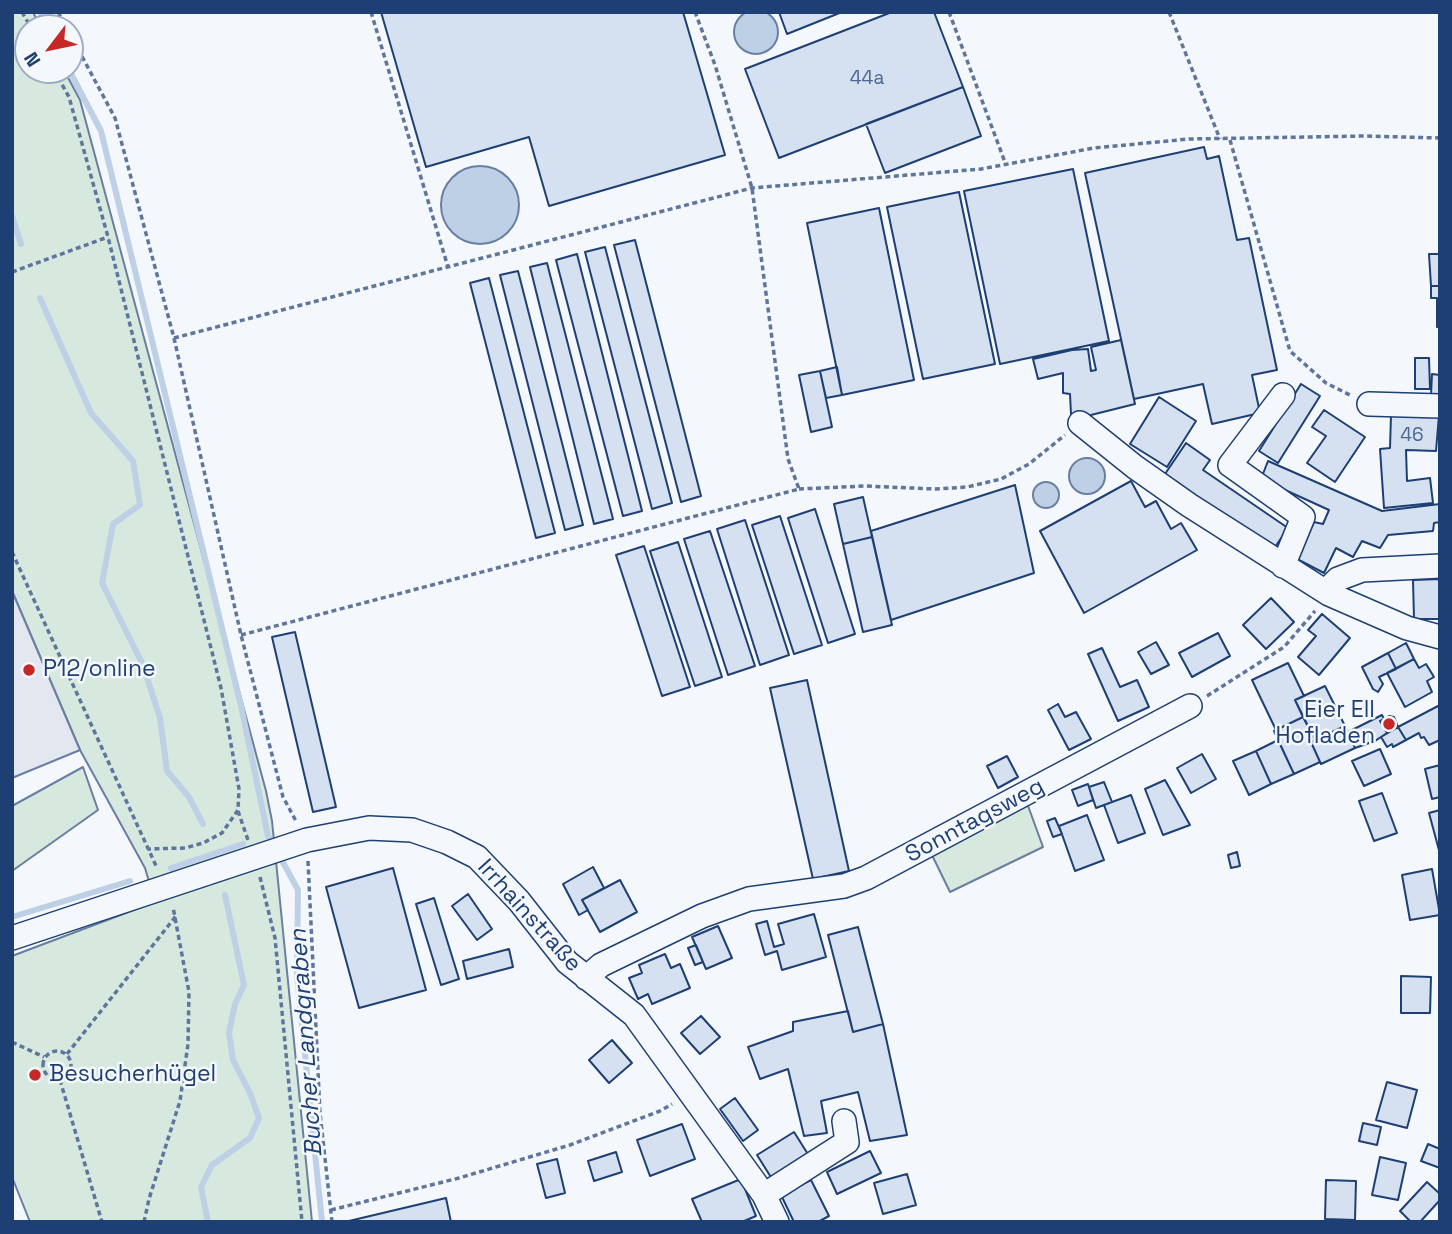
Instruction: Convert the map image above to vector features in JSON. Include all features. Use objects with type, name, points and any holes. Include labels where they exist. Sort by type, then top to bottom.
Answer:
[{"type":"street","points":[[1283,395],[1230,465],[1304,517],[1283,566]]},
{"type":"street","points":[[1369,404],[1440,406]]},
{"type":"street","points":[[1080,422],[1135,467],[1283,566],[1327,592],[1407,628],[1440,637]]},
{"type":"street","points":[[1327,592],[1338,579],[1362,570],[1440,566]]},
{"type":"street","name":"Sonntagsweg","points":[[586,978],[601,965],[702,916],[750,899],[844,886],[866,878],[1190,706]]},
{"type":"street","name":"Irrhainstraße","points":[[12,938],[300,843],[369,828],[412,830],[447,842],[477,857],[519,901],[567,962],[634,1015],[764,1195],[777,1222]]},
{"type":"street","points":[[764,1195],[847,1142],[844,1121]]},
{"type":"path","points":[[371,12],[449,267]]},
{"type":"path","points":[[695,12],[715,65],[752,188],[788,459],[799,489]]},
{"type":"path","points":[[949,12],[1006,165]]},
{"type":"path","points":[[1170,12],[1220,139]]},
{"type":"path","points":[[84,60],[115,118],[174,338],[241,635],[283,797],[300,843],[320,1113],[332,1222]]},
{"type":"path","points":[[61,84],[73,108],[108,237],[221,688],[239,789],[238,810],[261,856],[275,938],[302,1222]]},
{"type":"path","points":[[174,338],[752,188],[955,172],[1094,148],[1189,139],[1366,136],[1440,138]]},
{"type":"path","points":[[1230,139],[1290,351],[1326,383],[1369,404]]},
{"type":"path","points":[[12,272],[108,237]]},
{"type":"path","points":[[241,635],[799,489],[865,486],[935,489],[967,487],[1001,479],[1029,464],[1080,422]]},
{"type":"path","points":[[1190,706],[1284,647],[1327,592]]},
{"type":"path","points":[[148,849],[185,848],[203,843],[222,833],[238,810]]},
{"type":"path","points":[[67,1054],[176,916]]},
{"type":"path","points":[[12,1042],[44,1057]]},
{"type":"path","points":[[55,1050],[67,1054],[72,1063],[69,1074],[60,1080],[49,1078],[42,1068],[44,1057],[55,1050]]},
{"type":"path","points":[[60,1080],[102,1222]]},
{"type":"path","points":[[331,1210],[459,1178],[570,1145],[660,1111],[692,1092]]},
{"type":"shaded area","points":[[12,12],[33,12],[34,14],[14,14],[14,84],[71,84],[80,100],[266,791],[272,821],[312,1222],[30,1222],[12,1177],[12,956],[155,902],[145,868],[80,750],[12,591]]},
{"type":"shaded area","name":"P12/online","points":[[12,591],[80,750],[12,778]]},
{"type":"shaded area","points":[[83,767],[98,810],[12,871],[12,806]]},
{"type":"shaded area","points":[[1027,803],[1043,847],[950,892],[931,853]]},
{"type":"water","points":[[756,10],[772,16],[778,32],[772,48],[756,54],[740,48],[734,32],[740,16]]},
{"type":"water","points":[[480,166],[495,169],[512,183],[519,205],[516,220],[502,237],[480,244],[465,241],[448,227],[441,205],[444,190],[458,173]]},
{"type":"water","points":[[1087,458],[1100,463],[1105,476],[1100,489],[1087,494],[1074,489],[1069,476],[1074,463]]},
{"type":"water","points":[[1046,482],[1055,486],[1059,495],[1055,504],[1046,508],[1037,504],[1033,495],[1037,486]]},
{"type":"building","points":[[381,12],[683,12],[725,155],[549,206],[529,137],[426,167]]},
{"type":"building","points":[[779,12],[842,12],[787,34]]},
{"type":"building","points":[[892,12],[934,12],[963,87],[779,158],[745,69]]},
{"type":"building","points":[[963,87],[981,136],[885,173],[866,124]]},
{"type":"building","points":[[1204,147],[1207,159],[1219,156],[1237,240],[1249,238],[1277,370],[1252,375],[1260,413],[1212,424],[1203,384],[1134,399],[1085,173]]},
{"type":"building","points":[[1073,169],[1109,341],[1000,364],[964,191]]},
{"type":"building","points":[[959,192],[995,364],[923,379],[887,207]]},
{"type":"building","points":[[879,208],[914,380],[842,395],[807,223]]},
{"type":"building","points":[[635,240],[701,496],[681,502],[614,245]]},
{"type":"building","points":[[605,247],[672,503],[652,509],[585,252]]},
{"type":"building","points":[[577,254],[642,511],[623,516],[556,260]]},
{"type":"building","points":[[1429,254],[1440,254],[1440,286],[1431,286]]},
{"type":"building","points":[[547,263],[613,519],[594,524],[530,267]]},
{"type":"building","points":[[518,271],[583,525],[565,530],[500,275]]},
{"type":"building","points":[[489,278],[555,533],[536,538],[470,283]]},
{"type":"building","points":[[1431,286],[1440,286],[1440,327],[1437,327],[1437,298],[1431,298]]},
{"type":"building","points":[[1121,340],[1135,404],[1087,416],[1071,414],[1070,394],[1063,393],[1063,373],[1038,379],[1033,359],[1088,349],[1091,371],[1096,370],[1091,347]]},
{"type":"building","points":[[1415,358],[1429,358],[1430,389],[1415,389]]},
{"type":"building","points":[[837,367],[842,395],[826,398],[820,371]]},
{"type":"building","points":[[820,371],[832,427],[811,432],[799,375]]},
{"type":"building","points":[[1432,374],[1440,375],[1440,395],[1431,395]]},
{"type":"building","points":[[1301,384],[1320,396],[1278,463],[1259,451]]},
{"type":"building","points":[[1159,397],[1196,421],[1167,467],[1130,444]]},
{"type":"building","points":[[1324,410],[1365,437],[1335,482],[1307,463],[1326,436],[1312,427]]},
{"type":"building","points":[[1391,415],[1439,415],[1436,451],[1406,450],[1407,481],[1430,478],[1433,503],[1384,508],[1380,449],[1390,448]]},
{"type":"building","points":[[1186,443],[1210,460],[1203,470],[1288,528],[1273,550],[1165,474]]},
{"type":"building","points":[[1268,461],[1382,511],[1440,504],[1440,522],[1434,523],[1433,531],[1388,535],[1380,548],[1362,541],[1353,557],[1336,548],[1324,573],[1297,559],[1314,522],[1323,524],[1329,510],[1261,479]]},
{"type":"building","points":[[1131,481],[1145,507],[1156,501],[1171,529],[1181,523],[1197,550],[1084,613],[1040,531]]},
{"type":"building","points":[[1015,485],[1034,573],[891,620],[871,531]]},
{"type":"building","points":[[863,497],[872,537],[843,544],[834,504]]},
{"type":"building","points":[[815,509],[855,634],[828,643],[788,518]]},
{"type":"building","points":[[780,516],[822,645],[794,654],[752,525]]},
{"type":"building","points":[[745,520],[789,655],[760,665],[717,529]]},
{"type":"building","points":[[710,531],[755,666],[728,675],[684,539]]},
{"type":"building","points":[[872,537],[892,625],[863,632],[843,544]]},
{"type":"building","points":[[678,542],[722,677],[695,686],[650,551]]},
{"type":"building","points":[[644,546],[690,687],[662,696],[616,555]]},
{"type":"building","points":[[1440,579],[1440,619],[1414,619],[1413,580]]},
{"type":"building","points":[[1271,598],[1294,622],[1266,649],[1243,625]]},
{"type":"building","points":[[1322,614],[1350,638],[1319,675],[1298,657],[1316,636],[1308,630]]},
{"type":"building","points":[[295,632],[336,807],[313,812],[272,637]]},
{"type":"building","points":[[1218,633],[1230,656],[1192,677],[1179,653]]},
{"type":"building","points":[[1156,642],[1169,665],[1151,674],[1138,652]]},
{"type":"building","points":[[1406,643],[1414,659],[1396,669],[1388,653]]},
{"type":"building","points":[[1102,648],[1120,687],[1137,680],[1149,707],[1118,721],[1088,654]]},
{"type":"building","points":[[1388,653],[1396,669],[1379,677],[1383,684],[1378,692],[1373,689],[1362,667]]},
{"type":"building","points":[[1414,659],[1419,668],[1426,664],[1434,677],[1427,681],[1432,692],[1405,707],[1387,673]]},
{"type":"building","points":[[1288,663],[1304,696],[1295,700],[1303,717],[1276,730],[1252,680]]},
{"type":"building","points":[[807,680],[849,871],[813,879],[770,688]]},
{"type":"building","points":[[1325,686],[1345,726],[1315,740],[1295,700]]},
{"type":"building","points":[[1058,704],[1065,717],[1076,712],[1091,739],[1069,750],[1048,710]]},
{"type":"building","points":[[1438,706],[1440,740],[1429,745],[1419,733],[1406,740],[1398,727]]},
{"type":"building","points":[[1382,715],[1384,719],[1380,721],[1387,733],[1375,741],[1355,748],[1348,732]]},
{"type":"building","name":"Eier Ell Hofladen","points":[[1389,716],[1394,717],[1398,727],[1387,733],[1380,721]]},
{"type":"building","points":[[1303,717],[1315,740],[1311,742],[1320,762],[1294,774],[1274,731]]},
{"type":"building","points":[[1345,726],[1355,748],[1321,764],[1311,742]]},
{"type":"building","points":[[1398,727],[1406,740],[1387,747],[1381,737]]},
{"type":"building","points":[[1278,740],[1294,774],[1271,784],[1256,751]]},
{"type":"building","points":[[1380,749],[1391,774],[1364,786],[1352,761]]},
{"type":"building","points":[[1256,751],[1271,784],[1249,795],[1233,761]]},
{"type":"building","points":[[1202,754],[1216,779],[1191,793],[1177,768]]},
{"type":"building","points":[[1007,756],[1018,777],[998,788],[987,766]]},
{"type":"building","points":[[1440,765],[1440,797],[1432,799],[1425,769]]},
{"type":"building","points":[[1165,780],[1190,825],[1163,835],[1145,789]]},
{"type":"building","points":[[1104,782],[1112,802],[1096,808],[1089,787]]},
{"type":"building","points":[[1088,784],[1093,800],[1078,806],[1072,790]]},
{"type":"building","points":[[1382,793],[1397,833],[1374,841],[1359,801]]},
{"type":"building","points":[[1131,795],[1145,833],[1118,843],[1104,805]]},
{"type":"building","points":[[1440,810],[1440,854],[1429,813]]},
{"type":"building","points":[[1087,815],[1104,860],[1075,871],[1059,826]]},
{"type":"building","points":[[1055,818],[1062,834],[1053,837],[1047,821]]},
{"type":"building","points":[[1237,852],[1240,866],[1231,868],[1228,855]]},
{"type":"building","points":[[593,867],[604,888],[582,900],[588,910],[579,915],[563,884]]},
{"type":"building","points":[[393,868],[426,990],[359,1008],[326,887]]},
{"type":"building","points":[[1432,869],[1440,915],[1410,920],[1402,875]]},
{"type":"building","points":[[620,880],[637,912],[600,932],[582,900]]},
{"type":"building","points":[[468,894],[492,929],[477,940],[452,906]]},
{"type":"building","points":[[434,898],[459,979],[441,985],[416,904]]},
{"type":"building","points":[[814,914],[826,957],[782,970],[777,951],[765,955],[756,924],[767,921],[774,947],[784,944],[778,924]]},
{"type":"building","points":[[718,926],[732,958],[706,969],[692,937]]},
{"type":"building","points":[[858,927],[883,1024],[853,1032],[828,935]]},
{"type":"building","points":[[696,945],[703,962],[695,965],[688,948]]},
{"type":"building","points":[[509,949],[513,967],[467,979],[463,961]]},
{"type":"building","points":[[665,954],[671,968],[680,964],[690,988],[652,1004],[648,994],[638,999],[629,978],[642,973],[639,965]]},
{"type":"building","points":[[1401,976],[1431,977],[1430,1013],[1401,1013]]},
{"type":"building","points":[[848,1011],[853,1032],[883,1024],[907,1135],[870,1141],[858,1092],[821,1101],[827,1133],[804,1136],[788,1069],[760,1079],[748,1047],[793,1031],[793,1022]]},
{"type":"building","points":[[701,1016],[720,1037],[700,1054],[681,1033]]},
{"type":"building","points":[[612,1040],[632,1063],[609,1083],[589,1060]]},
{"type":"building","points":[[1387,1082],[1417,1090],[1407,1128],[1376,1120]]},
{"type":"building","points":[[735,1098],[758,1130],[743,1141],[720,1109]]},
{"type":"building","points":[[1363,1123],[1381,1127],[1377,1145],[1359,1141]]},
{"type":"building","points":[[682,1124],[695,1159],[650,1176],[637,1140]]},
{"type":"building","points":[[794,1132],[811,1159],[774,1182],[757,1155]]},
{"type":"building","points":[[1428,1144],[1440,1149],[1440,1168],[1421,1161]]},
{"type":"building","points":[[870,1151],[881,1173],[837,1194],[827,1172]]},
{"type":"building","points":[[616,1152],[622,1172],[594,1181],[588,1161]]},
{"type":"building","points":[[1380,1157],[1406,1163],[1398,1200],[1372,1195]]},
{"type":"building","points":[[557,1159],[565,1193],[546,1198],[537,1164]]},
{"type":"building","points":[[907,1174],[916,1205],[883,1214],[874,1183]]},
{"type":"building","points":[[741,1179],[756,1216],[742,1222],[702,1222],[692,1199]]},
{"type":"building","points":[[811,1180],[829,1216],[818,1222],[794,1222],[781,1195]]},
{"type":"building","points":[[1326,1180],[1356,1181],[1355,1220],[1325,1219]]},
{"type":"building","points":[[1427,1182],[1440,1194],[1440,1200],[1420,1222],[1411,1222],[1400,1211]]},
{"type":"building","points":[[446,1198],[451,1222],[349,1222],[349,1221]]},
{"type":"waterway","points":[[76,84],[101,131],[241,706],[268,836],[274,846]]},
{"type":"waterway","points":[[12,216],[21,244]]},
{"type":"waterway","points":[[40,298],[91,413],[133,461],[140,505],[113,524],[102,583],[143,665],[160,718],[167,771],[189,797],[203,824]]},
{"type":"waterway","points":[[171,868],[243,844]]},
{"type":"waterway","name":"Bucher Landgraben","points":[[279,855],[298,890],[297,975],[322,1222]]},
{"type":"waterway","points":[[12,917],[130,881]]},
{"type":"waterway","points":[[208,1222],[201,1187],[212,1165],[250,1138],[259,1118],[233,1060],[229,1033],[235,1004],[244,985],[225,895]]},
{"type":"place","name":"P12/online","points":[[29,670]]},
{"type":"place","name":"Eier Ell Hofladen","points":[[1389,724]]},
{"type":"place","name":"Besucherhügel","points":[[35,1075]]}]
